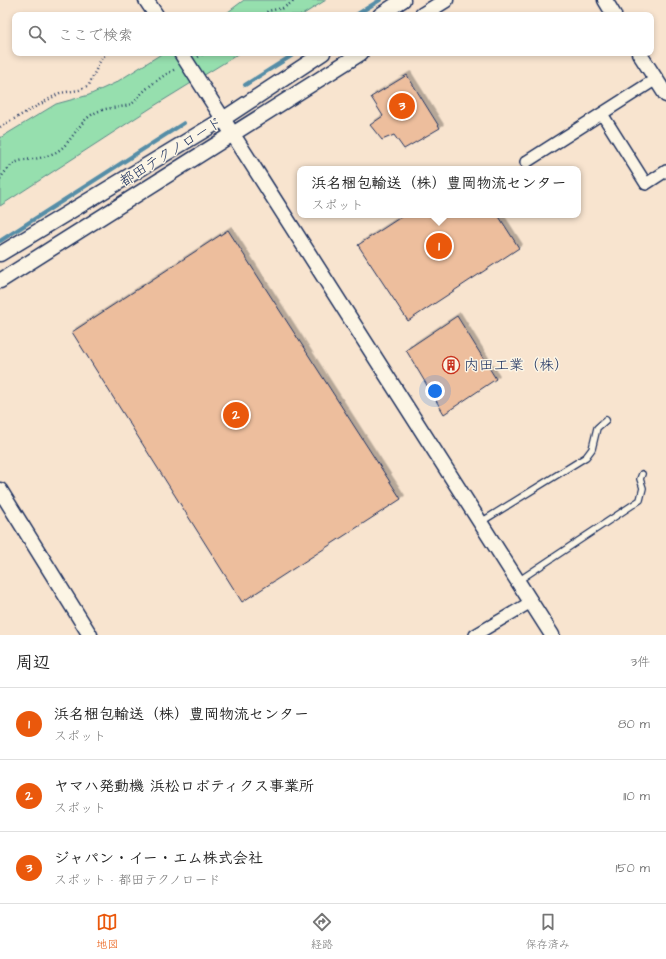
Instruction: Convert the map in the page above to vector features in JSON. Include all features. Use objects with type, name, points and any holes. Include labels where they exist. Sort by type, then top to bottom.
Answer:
[{"type":"street","points":[[146,0],[154,12]]},
{"type":"street","points":[[385,12],[403,0]]},
{"type":"street","points":[[427,12],[446,0]]},
{"type":"street","points":[[605,0],[612,12]]},
{"type":"street","name":"都田テクノロード","points":[[0,254],[223,119],[318,56]]},
{"type":"street","name":"都田テクノロード","points":[[0,281],[356,56]]},
{"type":"street","points":[[641,56],[666,95]]},
{"type":"street","points":[[185,58],[552,635]]},
{"type":"street","points":[[526,162],[656,80]]},
{"type":"street","points":[[602,114],[646,184],[666,172]]},
{"type":"street","points":[[0,490],[90,635]]},
{"type":"street","points":[[475,635],[530,602]]},
{"type":"lane","points":[[480,523],[586,457],[592,448],[596,428],[606,420]]},
{"type":"lane","points":[[518,581],[640,500],[643,488],[640,479],[642,474]]},
{"type":"path","points":[[267,12],[284,8],[296,0]]},
{"type":"path","points":[[0,127],[60,93],[79,90],[89,85],[101,59],[104,56]]},
{"type":"path","points":[[0,179],[10,165],[16,162],[52,154],[68,143],[76,131],[90,116],[102,109],[130,104],[185,58]]},
{"type":"green space","points":[[244,0],[326,0],[307,12],[228,12]]},
{"type":"green space","points":[[158,56],[235,56],[154,106],[0,206],[0,138],[56,104],[89,95],[115,83]]},
{"type":"building","points":[[407,75],[440,128],[404,149],[394,135],[382,140],[370,125],[383,116],[371,97]]},
{"type":"building","points":[[399,218],[500,218],[519,248],[408,321],[358,245]]},
{"type":"building","points":[[228,230],[401,499],[242,602],[72,332]]},
{"type":"building","name":"内田工業（株）","points":[[457,316],[496,379],[444,414],[406,350]]},
{"type":"waterway","points":[[361,12],[380,0]]},
{"type":"waterway","points":[[245,85],[291,56]]},
{"type":"waterway","points":[[0,241],[184,123]]},
{"type":"place","name":"ジャパン・イー・エム株式会社","points":[[402,106]]},
{"type":"place","name":"浜名梱包輸送（株）豊岡物流センター","points":[[439,246]]},
{"type":"place","name":"内田工業（株）","points":[[451,365]]},
{"type":"place","name":"ヤマハ発動機 浜松ロボティクス事業所","points":[[236,415]]}]
